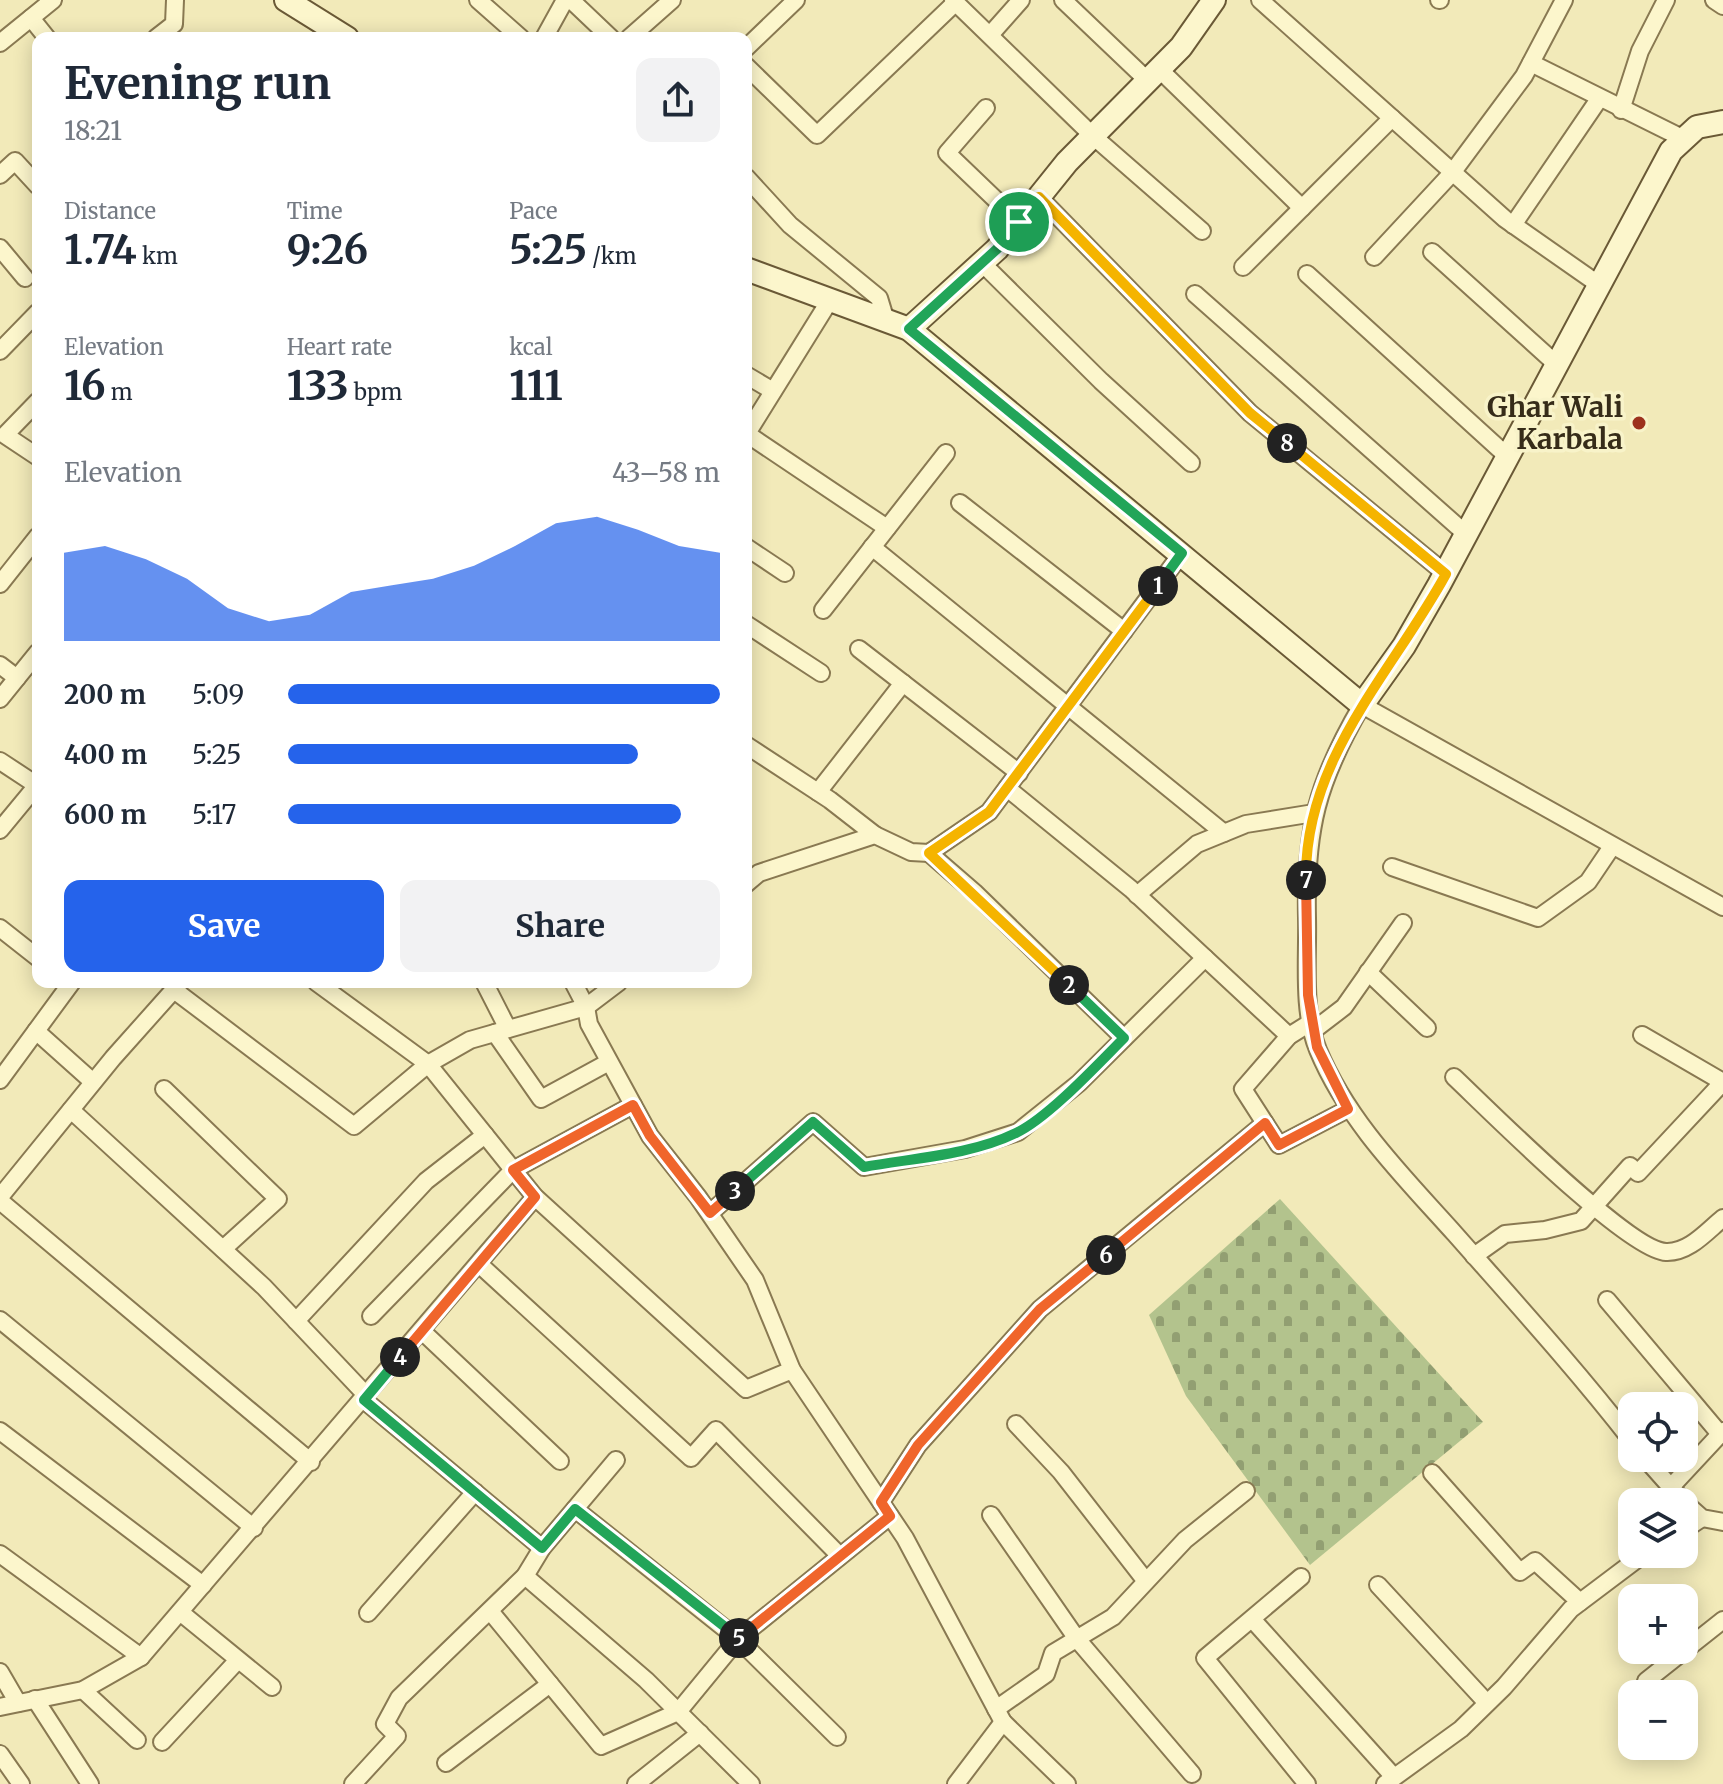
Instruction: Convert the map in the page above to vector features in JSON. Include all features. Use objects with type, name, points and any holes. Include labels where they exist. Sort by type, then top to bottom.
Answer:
[{"type":"street","points":[[1,39],[53,0]]},
{"type":"street","points":[[164,32],[174,24],[175,0]]},
{"type":"street","points":[[286,0],[337,32]]},
{"type":"street","points":[[478,0],[514,32]]},
{"type":"street","points":[[548,32],[568,0],[604,32]]},
{"type":"street","points":[[636,32],[672,0]]},
{"type":"street","points":[[752,42],[796,0]]},
{"type":"street","points":[[990,35],[1021,0]]},
{"type":"street","points":[[1063,0],[1153,75],[1302,208]]},
{"type":"street","points":[[909,329],[982,263],[1093,136],[1181,47],[1214,0]]},
{"type":"street","points":[[1260,0],[1513,225],[1598,284]]},
{"type":"street","points":[[1374,257],[1452,173],[1531,63],[1564,0]]},
{"type":"street","points":[[1621,110],[1640,51],[1666,0]]},
{"type":"street","points":[[1714,0],[1723,6]]},
{"type":"street","points":[[752,72],[817,135],[954,1],[1093,136],[1202,231]]},
{"type":"street","points":[[31,18],[42,32]]},
{"type":"street","points":[[1531,63],[1684,139]]},
{"type":"street","points":[[1513,225],[1599,99]]},
{"type":"street","points":[[986,108],[947,153],[1019,222]]},
{"type":"street","points":[[1243,267],[1392,118]]},
{"type":"street","points":[[1618,1423],[1581,1375],[1348,1109],[1317,1047],[1313,1026],[1308,995],[1306,860],[1314,813],[1334,753],[1362,705],[1404,646],[1446,574],[1555,363],[1671,151],[1697,127],[1723,122]]},
{"type":"street","points":[[0,175],[15,161],[32,179]]},
{"type":"street","points":[[752,184],[790,225],[879,298],[886,321]]},
{"type":"street","points":[[1039,197],[1250,413],[1446,574]]},
{"type":"street","points":[[0,248],[25,278]]},
{"type":"street","points":[[1432,252],[1555,363]]},
{"type":"street","points":[[982,263],[1101,381],[1191,463]]},
{"type":"street","points":[[752,271],[909,329],[1362,705],[1388,717],[1611,848],[1723,907]]},
{"type":"street","points":[[1307,274],[1507,456]]},
{"type":"street","points":[[1195,294],[1466,534]]},
{"type":"street","points":[[752,424],[830,300]]},
{"type":"street","points":[[0,351],[32,318]]},
{"type":"street","points":[[752,379],[773,391]]},
{"type":"street","points":[[32,405],[7,423],[5,435],[32,453]]},
{"type":"street","points":[[752,438],[887,528]]},
{"type":"street","points":[[823,610],[946,453]]},
{"type":"street","points":[[960,503],[1124,631]]},
{"type":"street","points":[[0,584],[32,544]]},
{"type":"street","points":[[872,547],[1224,833]]},
{"type":"street","points":[[752,551],[785,573]]},
{"type":"street","points":[[752,752],[818,792],[875,835],[911,852],[929,853],[989,812],[1182,553]]},
{"type":"street","points":[[752,628],[821,673]]},
{"type":"street","points":[[859,649],[1019,773]]},
{"type":"street","points":[[0,699],[32,659]]},
{"type":"street","points":[[0,665],[17,678]]},
{"type":"street","points":[[818,792],[903,683]]},
{"type":"street","points":[[0,761],[32,781]]},
{"type":"street","points":[[1007,788],[1137,895],[1289,1036]]},
{"type":"street","points":[[0,830],[32,792]]},
{"type":"street","points":[[1137,895],[1197,844],[1246,824],[1314,813]]},
{"type":"street","points":[[752,879],[759,873],[875,835]]},
{"type":"street","points":[[1392,867],[1538,918],[1588,882],[1611,848]]},
{"type":"street","points":[[929,853],[974,892],[1124,1038]]},
{"type":"street","points":[[1348,1109],[1279,1145],[1243,1089],[1289,1036],[1344,1007],[1403,923]]},
{"type":"street","points":[[0,928],[32,953]]},
{"type":"street","points":[[710,1213],[813,1122],[864,1167],[965,1149],[1018,1132],[1079,1083],[1205,958]]},
{"type":"street","points":[[1368,972],[1427,1028]]},
{"type":"street","points":[[0,1080],[68,988]]},
{"type":"street","points":[[176,988],[93,1082],[0,1199],[311,1462]]},
{"type":"street","points":[[181,988],[354,1126],[428,1064],[470,1040],[586,1007],[611,988]]},
{"type":"street","points":[[324,988],[428,1064],[535,1197],[746,1389],[792,1370]]},
{"type":"street","points":[[486,988],[501,1031],[541,1099],[609,1062]]},
{"type":"street","points":[[576,988],[586,1007],[589,1024],[650,1136],[710,1213],[755,1280],[792,1370],[885,1509],[1000,1715],[1067,1784]]},
{"type":"street","points":[[36,1031],[93,1082]]},
{"type":"street","points":[[1474,1256],[1505,1234],[1545,1230],[1581,1221],[1630,1166],[1638,1173],[1723,1082],[1642,1035]]},
{"type":"street","points":[[1454,1077],[1594,1207],[1654,1251],[1670,1253],[1691,1246],[1723,1218]]},
{"type":"street","points":[[164,1089],[278,1199],[223,1249]]},
{"type":"street","points":[[371,1316],[513,1170],[633,1105]]},
{"type":"street","points":[[71,1110],[223,1249],[296,1321],[366,1398],[542,1548]]},
{"type":"street","points":[[490,1611],[601,1746],[678,1712],[738,1639],[840,1556],[885,1509],[918,1445],[1040,1309],[1265,1123]]},
{"type":"street","points":[[296,1321],[426,1181],[485,1135]]},
{"type":"street","points":[[0,1707],[83,1690],[141,1657],[366,1398],[535,1197]]},
{"type":"street","points":[[479,1264],[691,1458],[716,1430],[840,1556]]},
{"type":"street","points":[[1607,1300],[1721,1433],[1670,1488]]},
{"type":"street","points":[[0,1320],[254,1528]]},
{"type":"street","points":[[422,1331],[560,1461]]},
{"type":"street","points":[[1016,1424],[1061,1472],[1145,1580]]},
{"type":"street","points":[[3,1439],[203,1585]]},
{"type":"street","points":[[353,1784],[397,1736],[385,1724],[399,1698],[525,1576],[542,1548],[616,1460]]},
{"type":"street","points":[[1656,1472],[1668,1488]]},
{"type":"street","points":[[1432,1473],[1520,1572],[1535,1561],[1580,1602]]},
{"type":"street","points":[[956,1784],[1000,1715],[1046,1674],[1053,1653],[1113,1617],[1185,1540],[1246,1491]]},
{"type":"street","points":[[368,1613],[475,1492]]},
{"type":"street","points":[[575,1509],[738,1639],[837,1737]]},
{"type":"street","points":[[1698,1514],[1723,1522]]},
{"type":"street","points":[[991,1515],[1077,1639],[1192,1774]]},
{"type":"street","points":[[1698,1521],[1702,1518]]},
{"type":"street","points":[[0,1554],[141,1657]]},
{"type":"street","points":[[1252,1619],[1390,1781],[1461,1729],[1580,1602],[1625,1568]]},
{"type":"street","points":[[525,1576],[678,1712],[744,1782]]},
{"type":"street","points":[[1301,1577],[1205,1658],[1307,1784]]},
{"type":"street","points":[[1378,1585],[1487,1703]]},
{"type":"street","points":[[180,1612],[272,1687]]},
{"type":"street","points":[[1647,1680],[1723,1620]]},
{"type":"street","points":[[162,1742],[238,1660]]},
{"type":"street","points":[[0,1672],[90,1784]]},
{"type":"street","points":[[446,1763],[550,1684]]},
{"type":"street","points":[[83,1690],[137,1740]]},
{"type":"street","points":[[636,1784],[700,1733]]},
{"type":"street","points":[[0,1754],[21,1784]]},
{"type":"green space","points":[[1280,1199],[1483,1422],[1310,1565],[1186,1396],[1149,1315]]},
{"type":"place","name":"Ghar Wali Karbala","points":[[1639,423]]},
{"type":"route","points":[[1039,197],[1250,413],[1446,574],[1404,646],[1362,705],[1334,753],[1317,797],[1306,860],[1308,995],[1317,1047],[1348,1109],[1279,1145],[1265,1123],[1040,1309],[918,1445],[881,1502],[890,1516],[738,1639],[575,1509],[542,1548],[364,1400],[535,1197],[513,1170],[633,1105],[650,1136],[710,1213],[813,1122],[864,1167],[965,1149],[1018,1132],[1079,1083],[1124,1038],[974,892],[929,853],[989,812],[1182,553],[909,329],[997,249],[1019,222],[1039,197]]}]
